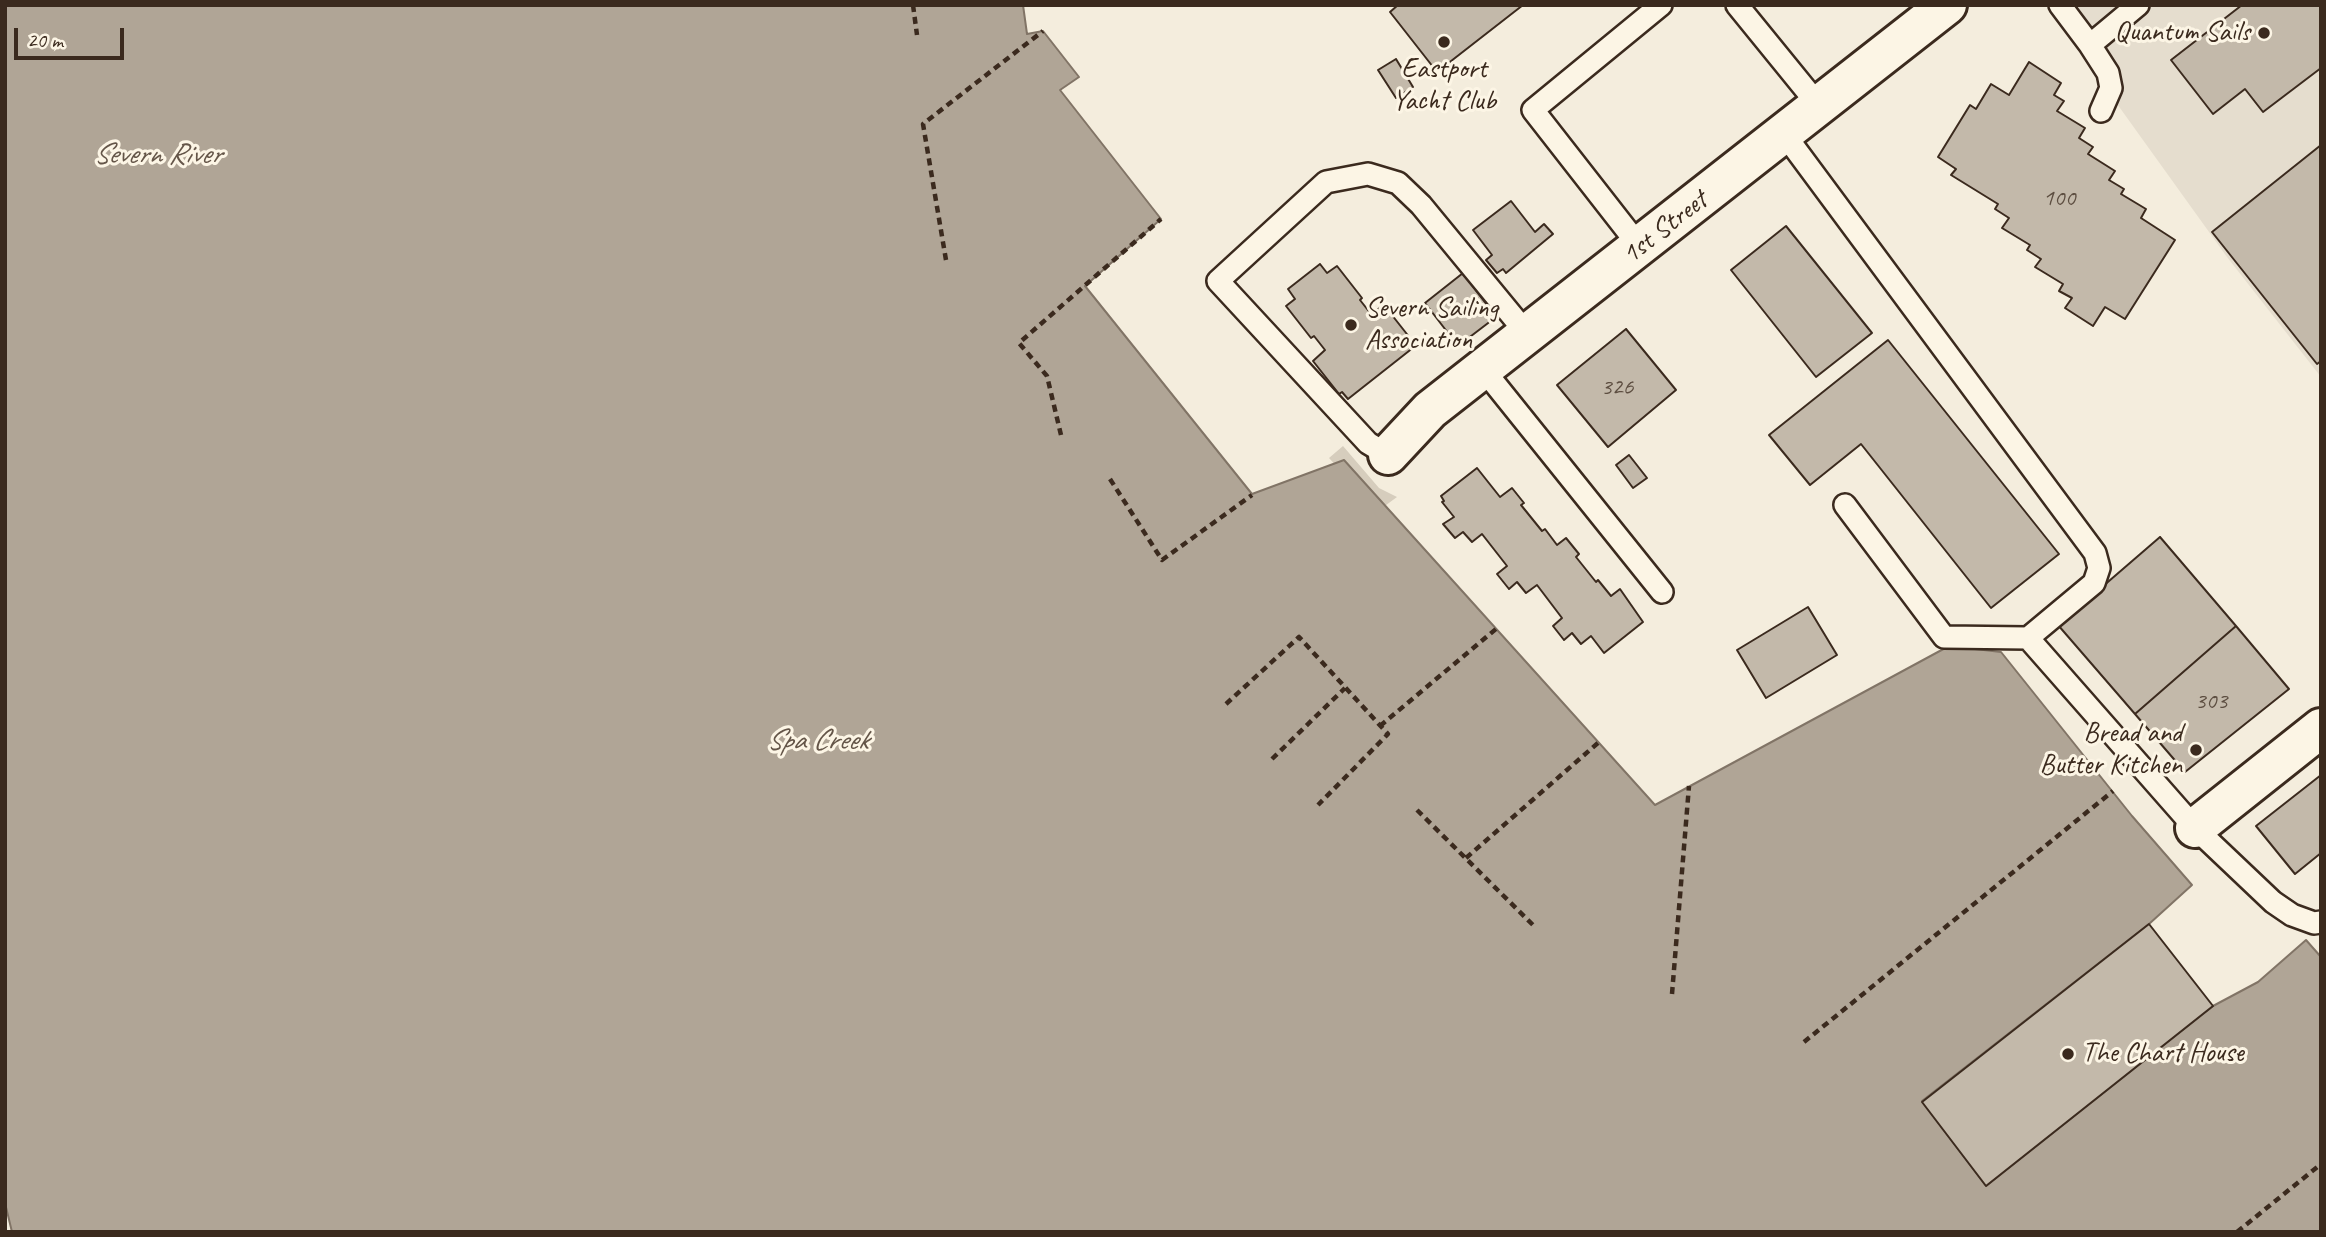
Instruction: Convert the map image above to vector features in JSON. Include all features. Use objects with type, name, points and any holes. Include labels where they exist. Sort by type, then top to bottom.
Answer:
[{"type":"street","name":"1st Street","points":[[1388,455],[1430,410],[1785,135],[1947,5]]},
{"type":"street","points":[[2195,828],[2321,728]]},
{"type":"lane","points":[[1640,247],[1533,110],[1661,5]]},
{"type":"lane","points":[[1737,5],[1820,107]]},
{"type":"lane","points":[[2060,5],[2108,73],[2111,89],[2101,111]]},
{"type":"lane","points":[[2090,45],[2138,5]]},
{"type":"lane","points":[[1785,135],[2095,553],[2099,568],[2094,583],[2028,638],[1944,637],[1845,505]]},
{"type":"lane","points":[[1388,455],[1368,443],[1218,281],[1326,182],[1368,174],[1398,183],[1421,205],[1528,335]]},
{"type":"lane","points":[[1483,369],[1662,592]]},
{"type":"lane","points":[[2028,638],[2195,828],[2273,902],[2292,915],[2314,923],[2321,922]]},
{"type":"path","points":[[913,5],[917,35]]},
{"type":"path","points":[[946,260],[923,124],[1043,31]]},
{"type":"path","points":[[1061,435],[1047,376],[1019,343],[1161,219]]},
{"type":"path","points":[[1110,480],[1163,560],[1252,495]]},
{"type":"path","points":[[1380,726],[1496,629]]},
{"type":"path","points":[[1226,704],[1299,637],[1388,734],[1318,805]]},
{"type":"path","points":[[1272,758],[1345,688]]},
{"type":"path","points":[[1466,858],[1598,742]]},
{"type":"path","points":[[1672,994],[1689,786]]},
{"type":"path","points":[[1804,1042],[2112,791]]},
{"type":"path","points":[[1417,810],[1536,928]]},
{"type":"path","points":[[2238,1232],[2321,1164]]},
{"type":"shaded area","points":[[2046,5],[2321,5],[2321,377],[2227,257]]},
{"type":"shaded area","points":[[1343,446],[1379,488],[1397,497],[1378,511],[1329,458]]},
{"type":"water","name":"Spa Creek","points":[[5,5],[1023,5],[1027,34],[1043,31],[1079,77],[1060,90],[1161,219],[1085,286],[1252,494],[1344,460],[1655,805],[1949,646],[2001,652],[2132,816],[2192,885],[2149,924],[1922,1101],[1986,1186],[2213,1006],[2258,982],[2306,940],[2321,957],[2321,1232],[12,1232],[5,1203]]},
{"type":"building","name":"Eastport Yacht Club","points":[[1398,5],[1523,5],[1437,72],[1390,12]]},
{"type":"building","name":"Quantum Sails","points":[[2242,5],[2321,5],[2321,68],[2263,112],[2245,89],[2213,114],[2171,60]]},
{"type":"building","points":[[1396,59],[1413,87],[1396,98],[1378,70]]},
{"type":"building","points":[[2029,62],[2061,83],[2054,95],[2064,101],[2057,111],[2085,128],[2079,138],[2093,147],[2088,154],[2115,171],[2109,180],[2124,189],[2121,194],[2146,209],[2141,218],[2175,240],[2125,319],[2105,307],[2093,326],[2065,308],[2072,298],[2059,291],[2063,284],[2035,267],[2041,259],[2027,250],[2030,245],[2002,228],[2009,218],[1995,209],[1998,204],[1951,175],[1956,169],[1938,157],[1970,105],[1976,109],[1991,84],[2009,95]]},
{"type":"building","points":[[2321,145],[2321,361],[2317,364],[2212,232]]},
{"type":"building","points":[[1511,201],[1535,232],[1544,224],[1553,234],[1506,273],[1503,269],[1497,273],[1486,260],[1492,255],[1473,230]]},
{"type":"building","points":[[1786,226],[1872,333],[1816,377],[1731,270]]},
{"type":"building","name":"Severn Sailing Association","points":[[1320,264],[1327,273],[1337,266],[1371,314],[1384,305],[1414,347],[1348,399],[1342,392],[1339,394],[1313,361],[1325,350],[1314,336],[1311,338],[1286,306],[1295,299],[1288,289]]},
{"type":"building","points":[[1463,273],[1496,317],[1458,346],[1425,303]]},
{"type":"building","points":[[1626,329],[1676,390],[1608,447],[1557,385]]},
{"type":"building","points":[[1888,340],[2059,554],[1991,608],[1861,444],[1810,485],[1769,435]]},
{"type":"building","points":[[1629,455],[1647,478],[1633,488],[1616,465]]},
{"type":"building","points":[[1477,468],[1500,497],[1512,488],[1524,503],[1521,505],[1557,545],[1566,538],[1579,554],[1576,557],[1596,582],[1598,580],[1611,596],[1620,589],[1643,622],[1604,653],[1591,636],[1581,644],[1572,633],[1564,640],[1553,626],[1562,618],[1537,585],[1526,593],[1517,582],[1509,589],[1497,574],[1507,566],[1482,534],[1472,542],[1463,532],[1455,538],[1443,524],[1454,517],[1442,502],[1444,501],[1441,496]]},
{"type":"building","points":[[2160,537],[2236,626],[2135,714],[2058,625]]},
{"type":"building","points":[[1808,607],[1837,655],[1766,698],[1737,650]]},
{"type":"building","points":[[2236,626],[2289,689],[2185,772],[2135,714]]},
{"type":"building","points":[[2321,775],[2321,853],[2295,874],[2256,826]]},
{"type":"building","name":"The Chart House","points":[[2149,924],[2213,1006],[1986,1186],[1922,1102]]},
{"type":"place","name":"Quantum Sails","points":[[2264,33]]},
{"type":"place","name":"Eastport Yacht Club","points":[[1444,42]]},
{"type":"place","name":"Severn Sailing Association","points":[[1351,325]]},
{"type":"place","name":"Bread and Butter Kitchen","points":[[2196,750]]},
{"type":"place","name":"The Chart House","points":[[2068,1054]]},
{"type":"water label","name":"Severn River","points":[[157,155]]}]
